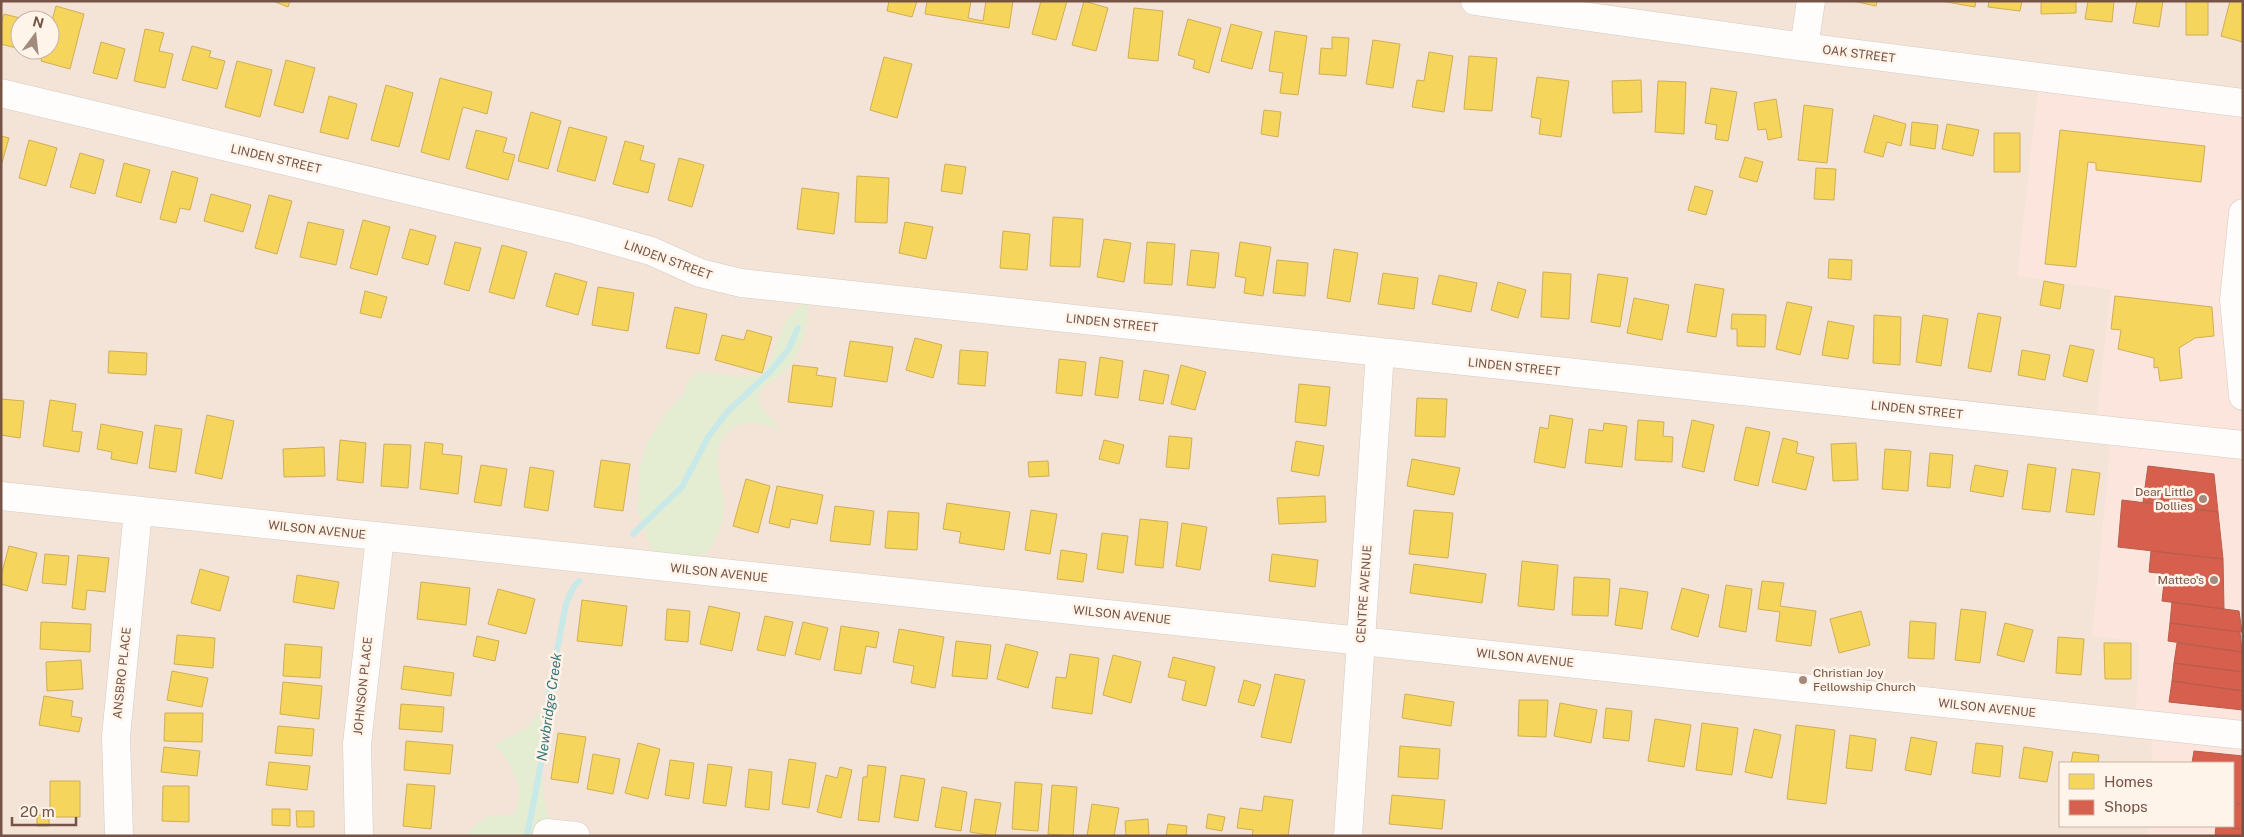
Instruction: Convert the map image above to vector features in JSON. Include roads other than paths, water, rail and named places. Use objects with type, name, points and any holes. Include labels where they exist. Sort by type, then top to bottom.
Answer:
[{"type":"street","name":"OAK STREET","points":[[1475,1],[1804,47],[2243,103]]},
{"type":"street","points":[[1804,47],[1811,1]]},
{"type":"street","name":"LINDEN STREET","points":[[1,93],[576,230],[650,251],[700,273],[741,283],[2243,445]]},
{"type":"street","points":[[2243,213],[2234,300],[2243,396]]},
{"type":"street","name":"CENTRE AVENUE","points":[[1348,836],[1380,352]]},
{"type":"street","name":"WILSON AVENUE","points":[[1,496],[2243,735]]},
{"type":"street","name":"ANSBRO PLACE","points":[[119,836],[116,736],[138,511]]},
{"type":"street","name":"JOHNSON PLACE","points":[[359,836],[357,744],[380,537]]},
{"type":"street","points":[[547,833],[576,836]]},
{"type":"waterway","name":"Newbridge Creek","points":[[633,534],[682,487],[708,437],[728,411],[770,372],[788,350],[798,328]]},
{"type":"waterway","name":"Newbridge Creek","points":[[527,836],[543,753],[549,691],[566,604],[573,588],[579,581]]},
{"type":"place","name":"Dear Little Dollies","points":[[2203,499]]},
{"type":"place","name":"Matteo's","points":[[2214,580]]},
{"type":"place","name":"Christian Joy Fellowship Church","points":[[1803,680]]}]
